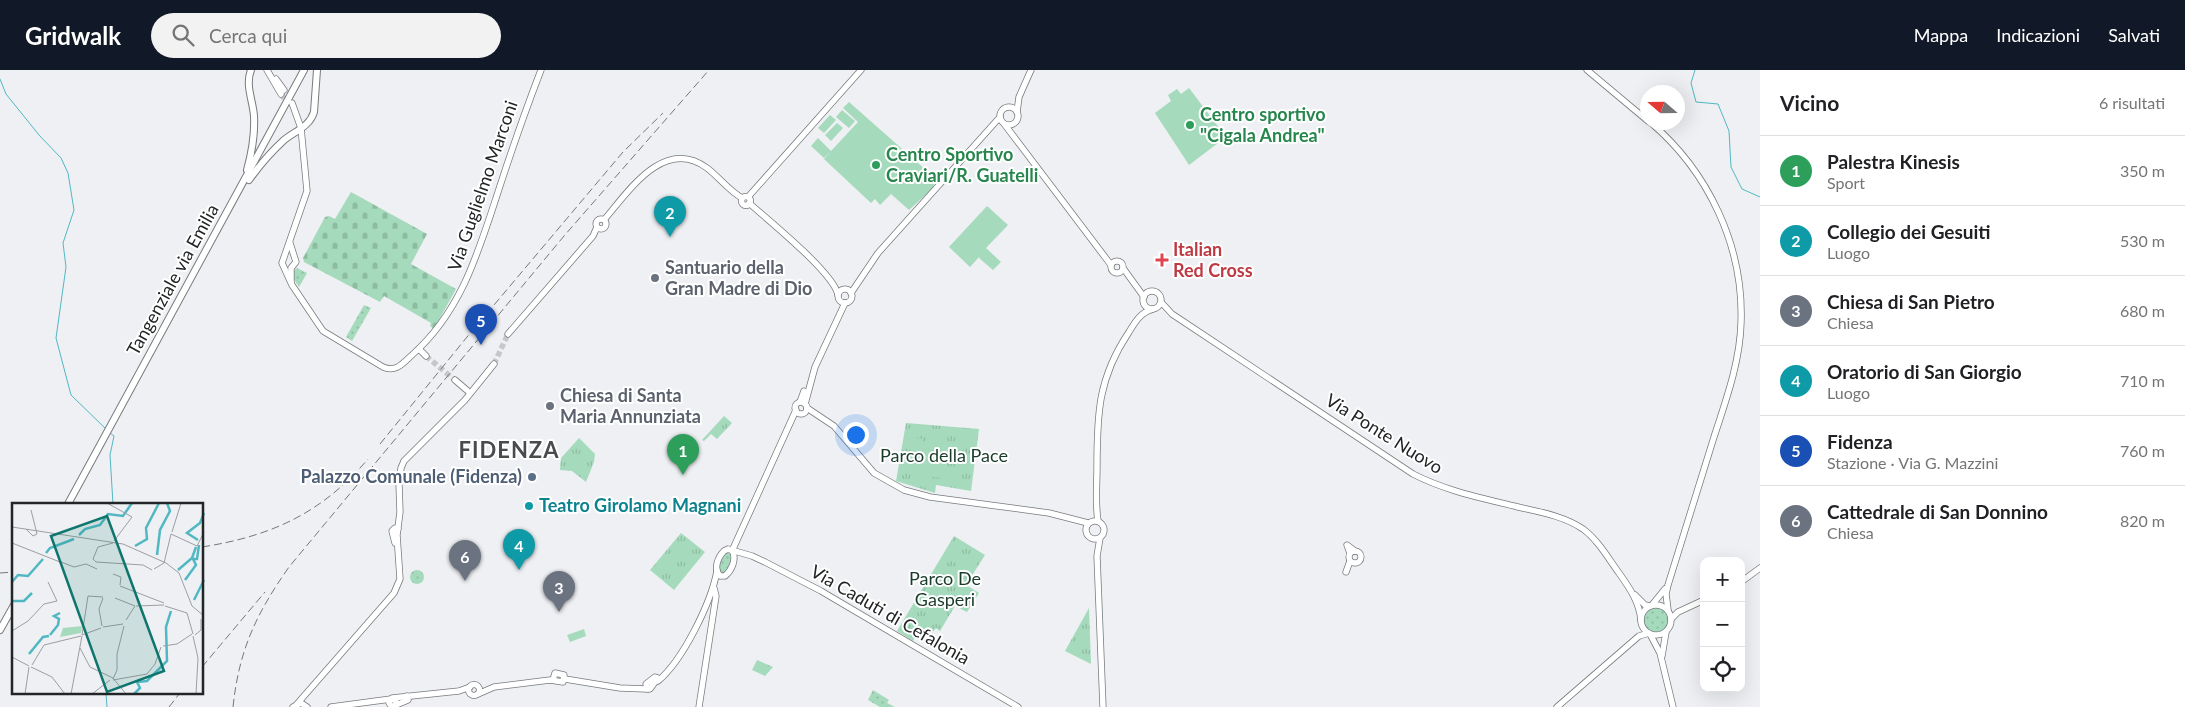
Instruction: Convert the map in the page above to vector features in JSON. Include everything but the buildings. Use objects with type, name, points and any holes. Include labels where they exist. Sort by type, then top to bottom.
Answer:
[{"type":"main road","points":[[236,196],[250,159],[254,140],[254,117],[248,80],[251,70]]},
{"type":"main road","name":"Tangenziale via Emilia","points":[[69,503],[304,70]]},
{"type":"main road","points":[[236,196],[258,167],[292,134],[301,129],[313,114],[317,70]]},
{"type":"main road","points":[[0,630],[12,609]]},
{"type":"street","points":[[268,70],[282,92]]},
{"type":"street","name":"Via Guglielmo Marconi","points":[[283,266],[292,285],[323,331],[383,368],[391,370],[398,368],[440,328],[471,273],[522,119],[541,70]]},
{"type":"street","points":[[746,199],[861,70]]},
{"type":"street","points":[[1011,108],[1019,97],[1032,70]]},
{"type":"street","points":[[1587,70],[1640,114]]},
{"type":"street","points":[[1016,140],[1013,131],[1017,120],[1019,97]]},
{"type":"street","points":[[291,105],[301,129],[307,195],[281,261],[283,266],[291,268]]},
{"type":"street","points":[[784,434],[795,417],[804,408],[815,367],[838,318],[844,295],[858,283],[878,253],[903,224],[990,130],[1000,117],[1003,109],[1011,108],[1017,112]]},
{"type":"street","points":[[1000,117],[1105,258],[1112,264]]},
{"type":"street","points":[[990,130],[1005,124],[1011,125],[1017,120]]},
{"type":"street","points":[[1657,130],[1704,183],[1717,206],[1732,247],[1740,289],[1741,322],[1737,357],[1728,394],[1666,594],[1672,619]]},
{"type":"street","points":[[508,334],[574,258],[597,227],[597,221],[604,220],[646,172],[666,161],[682,159],[698,162],[746,199],[820,268],[844,295]]},
{"type":"street","points":[[290,242],[296,262],[291,268],[292,285]]},
{"type":"street","points":[[285,254],[294,255]]},
{"type":"street","name":"Via Ponte Nuovo","points":[[1121,271],[1112,272],[1112,264],[1120,262],[1121,271],[1134,284],[1144,300],[1154,308],[1172,314]]},
{"type":"street","name":"Via Ponte Nuovo","points":[[1134,284],[1158,294],[1161,302],[1172,314],[1413,474],[1440,487],[1569,521],[1584,530],[1598,543],[1630,590],[1641,602],[1651,605]]},
{"type":"street","points":[[1103,707],[1097,556],[1100,538],[1104,530],[1098,521],[1096,502],[1097,423],[1101,394],[1114,357],[1138,318],[1144,300],[1150,291]]},
{"type":"street","points":[[1138,318],[1161,302]]},
{"type":"street","points":[[419,349],[426,356]]},
{"type":"street","points":[[295,705],[394,593],[400,579],[396,532],[400,512],[399,484],[404,461],[494,364]]},
{"type":"street","points":[[455,380],[469,393]]},
{"type":"street","points":[[331,707],[459,692],[473,685],[486,688],[552,679],[559,682],[566,678],[634,688],[646,687],[668,671],[683,652],[719,573],[718,560],[730,551],[796,410],[796,405],[828,422],[874,473],[904,490],[930,497],[1050,513],[1069,519],[1089,522],[1098,521]]},
{"type":"street","points":[[796,410],[804,408]]},
{"type":"street","points":[[1086,532],[1096,502]]},
{"type":"street","points":[[1069,519],[1086,532],[1091,539],[1097,556]]},
{"type":"street","points":[[1091,539],[1100,538]]},
{"type":"street","points":[[730,551],[734,560]]},
{"type":"street","name":"Via Caduti di Cefalonia","points":[[730,551],[765,562],[821,591],[1018,707]]},
{"type":"street","points":[[1353,552],[1359,552],[1361,558],[1359,562],[1352,562],[1353,552]]},
{"type":"street","points":[[719,573],[728,574],[734,560],[744,555]]},
{"type":"street","points":[[1745,579],[1760,568]]},
{"type":"street","points":[[1639,636],[1643,612],[1668,585]]},
{"type":"street","name":"Via Ponte Nuovo","points":[[1630,590],[1638,607],[1641,623]]},
{"type":"street","points":[[699,707],[716,596],[712,591]]},
{"type":"street","points":[[1662,663],[1666,632],[1672,619],[1678,612],[1700,602]]},
{"type":"street","points":[[1651,605],[1663,606],[1669,611],[1678,612]]},
{"type":"street","points":[[1641,623],[1658,648],[1673,707]]},
{"type":"street","points":[[1557,707],[1639,636],[1666,632]]},
{"type":"street","points":[[478,686],[478,694]]},
{"type":"street","points":[[470,687],[471,695]]},
{"type":"street","points":[[459,692],[471,695],[478,694],[486,688]]},
{"type":"street","points":[[295,705],[307,706],[305,699],[309,690]]},
{"type":"street","points":[[391,700],[392,707],[408,698]]},
{"type":"green space","name":"Centro sportivo \"Cigala Andrea\"","points":[[1189,88],[1226,137],[1189,165],[1155,113],[1171,101],[1168,95],[1177,89],[1181,94]]},
{"type":"green space","name":"Centro Sportivo Craviari/R. Guatelli","points":[[849,102],[927,171],[934,184],[933,188],[909,210],[891,194],[880,205],[875,199],[871,203],[824,159],[830,152],[824,158],[811,146],[818,138],[831,151],[858,122],[843,108]]},
{"type":"green space","points":[[842,110],[855,121],[849,128],[836,117]]},
{"type":"green space","points":[[830,115],[836,120],[824,133],[818,128]]},
{"type":"green space","points":[[837,123],[843,128],[831,141],[825,135]]},
{"type":"green space","points":[[351,192],[427,234],[411,264],[456,289],[434,329],[430,326],[431,323],[384,296],[380,302],[304,262],[303,258],[325,217],[329,216],[335,219]]},
{"type":"green space","points":[[987,206],[1008,225],[986,248],[1001,262],[993,270],[979,258],[980,256],[970,267],[949,247]]},
{"type":"green space","points":[[297,268],[307,273],[299,287],[293,278],[293,271]]},
{"type":"green space","points":[[364,305],[371,308],[352,341],[346,337]]},
{"type":"green space","points":[[724,416],[732,423],[717,439],[711,434],[704,441],[702,440]]},
{"type":"green space","name":"Parco della Pace","points":[[906,423],[979,429],[971,491],[936,485],[935,493],[896,481]]},
{"type":"green space","points":[[907,437],[923,439],[921,450],[905,448]]},
{"type":"green space","points":[[579,438],[595,454],[586,482],[572,471],[560,470],[561,458]]},
{"type":"green space","points":[[905,452],[944,456],[941,478],[902,473]]},
{"type":"green space","points":[[681,533],[705,552],[674,590],[650,570]]},
{"type":"green space","name":"Parco De Gasperi","points":[[954,536],[985,555],[966,585],[979,593],[967,612],[955,606],[940,631],[936,628],[932,633],[921,628],[913,641],[897,631]]},
{"type":"green space","points":[[732,553],[731,565],[724,574],[720,574],[718,567],[724,554]]},
{"type":"green space","points":[[417,570],[422,572],[424,577],[422,582],[417,584],[412,582],[410,577],[412,572]]},
{"type":"green space","points":[[1656,607],[1666,610],[1669,620],[1666,630],[1656,633],[1646,630],[1643,620],[1646,610]]},
{"type":"green space","points":[[1089,608],[1091,664],[1065,651]]},
{"type":"green space","points":[[584,629],[586,636],[570,642],[567,635]]},
{"type":"green space","points":[[757,660],[773,667],[765,676],[752,670]]},
{"type":"green space","points":[[873,690],[889,700],[887,703],[895,707],[880,707],[868,700]]},
{"type":"waterway","points":[[1695,70],[1691,83],[1696,102],[1718,104],[1729,131],[1731,167],[1742,189],[1760,197]]},
{"type":"waterway","points":[[0,79],[6,94],[39,135],[61,158],[68,173],[74,210],[63,243],[66,267],[56,338],[71,395],[106,429]]},
{"type":"waterway","points":[[109,432],[114,436],[110,455],[113,503]]},
{"type":"waterway","points":[[106,694],[107,707]]},
{"type":"tunnel","points":[[281,94],[290,107]]},
{"type":"tunnel","points":[[494,364],[508,334]]},
{"type":"tunnel","points":[[426,356],[455,380]]},
{"type":"railway","points":[[233,707],[240,668],[251,633],[267,601],[289,567],[564,236],[709,70]]},
{"type":"railway","points":[[380,444],[467,337],[623,152],[663,113]]},
{"type":"railway","points":[[204,547],[251,536],[273,529],[294,519],[314,508],[332,494],[351,478],[368,459]]},
{"type":"railway","points":[[0,573],[12,572]]},
{"type":"railway","points":[[204,665],[265,592]]},
{"type":"railway","points":[[169,707],[179,694]]},
{"type":"place","name":"Centro sportivo \"Cigala Andrea\"","points":[[1190,125]]},
{"type":"place","name":"Centro Sportivo Craviari/R. Guatelli","points":[[876,165]]},
{"type":"place","name":"Collegio dei Gesuiti","points":[[670,237]]},
{"type":"place","name":"Italian Red Cross","points":[[1162,260]]},
{"type":"place","name":"Santuario della Gran Madre di Dio","points":[[655,278]]},
{"type":"place","name":"Fidenza","points":[[481,345]]},
{"type":"place","name":"Chiesa di Santa Maria Annunziata","points":[[550,406]]},
{"type":"place","name":"Palestra Kinesis","points":[[683,475]]},
{"type":"place","name":"Palazzo Comunale (Fidenza)","points":[[532,477]]},
{"type":"place","name":"Teatro Girolamo Magnani","points":[[529,506]]},
{"type":"place","name":"Oratorio di San Giorgio","points":[[519,570]]},
{"type":"place","name":"Cattedrale di San Donnino","points":[[465,581]]},
{"type":"place","name":"Chiesa di San Pietro","points":[[559,612]]},
{"type":"district","name":"FIDENZA","points":[[509,450]]}]
